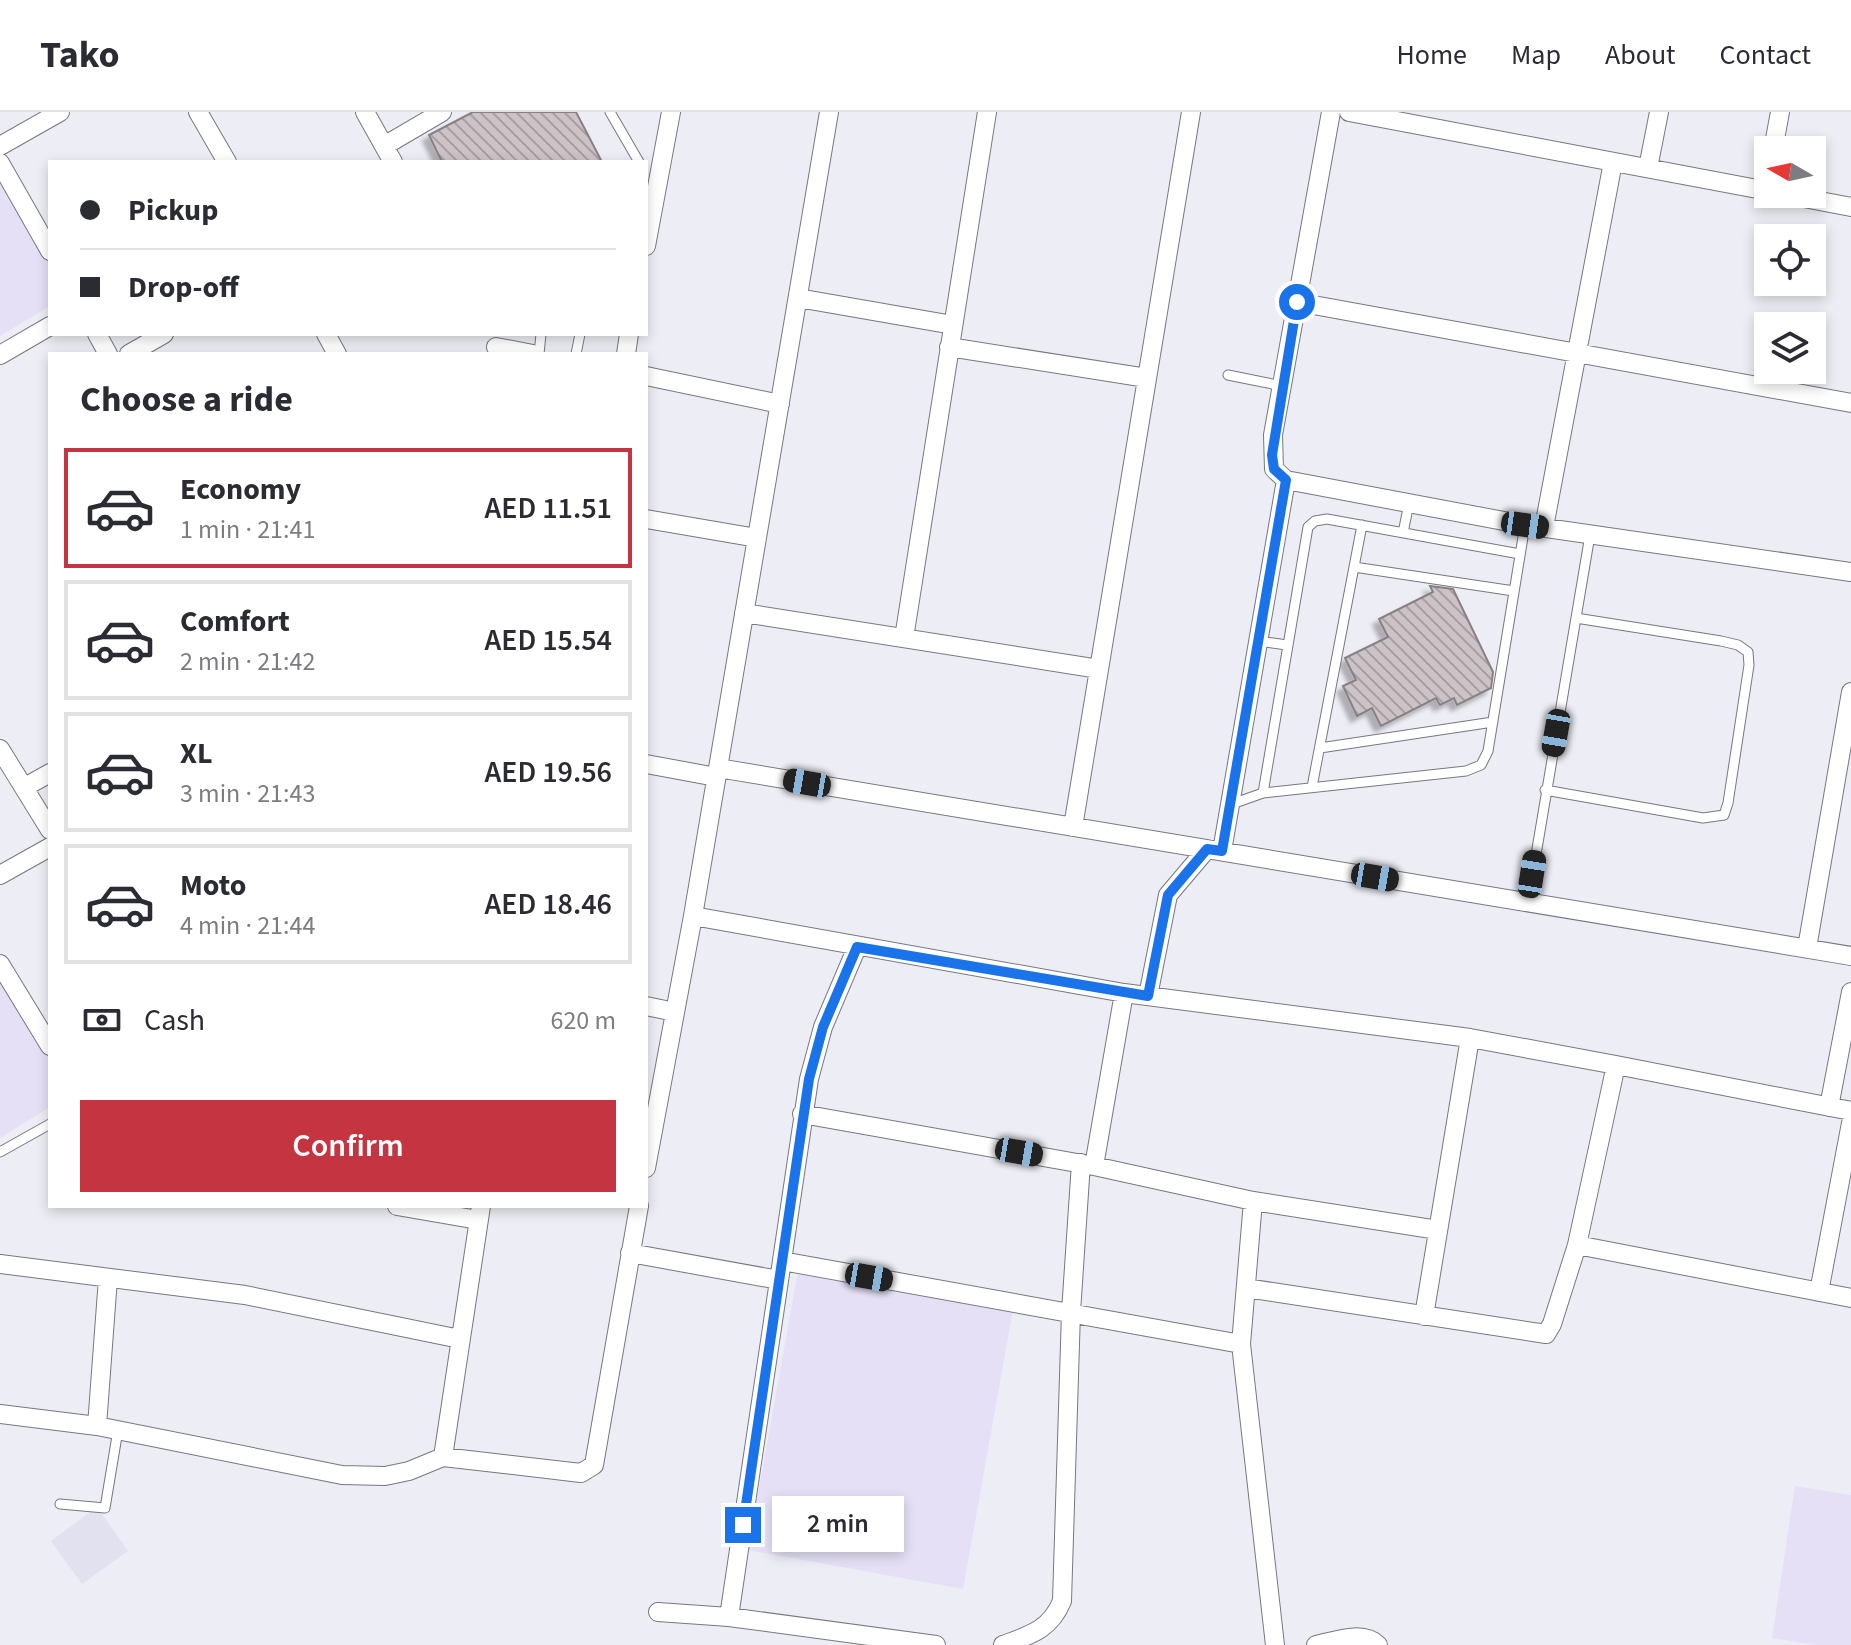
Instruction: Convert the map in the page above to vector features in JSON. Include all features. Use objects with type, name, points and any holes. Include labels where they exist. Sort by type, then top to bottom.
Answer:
[{"type":"street","points":[[0,146],[60,112]]},
{"type":"street","points":[[198,112],[226,160]]},
{"type":"street","points":[[365,112],[389,154],[442,112]]},
{"type":"street","points":[[648,214],[650,183],[671,112]]},
{"type":"street","points":[[648,1144],[693,916],[829,112]]},
{"type":"street","points":[[904,638],[987,112]]},
{"type":"street","points":[[1073,827],[1191,112]]},
{"type":"street","points":[[1331,112],[1272,455],[1274,469],[1286,480],[1525,525],[1851,572]]},
{"type":"street","points":[[1349,112],[1754,185]]},
{"type":"street","points":[[1648,168],[1659,112]]},
{"type":"street","points":[[1776,136],[1780,112]]},
{"type":"street","points":[[1544,527],[1613,162]]},
{"type":"street","points":[[0,163],[48,247]]},
{"type":"street","points":[[1826,201],[1851,207]]},
{"type":"street","points":[[798,298],[953,325]]},
{"type":"street","points":[[1297,302],[1851,403]]},
{"type":"street","points":[[0,355],[48,327]]},
{"type":"street","points":[[132,352],[160,336]]},
{"type":"street","points":[[495,345],[527,352]]},
{"type":"street","points":[[949,347],[1147,378]]},
{"type":"street","points":[[648,376],[780,404]]},
{"type":"street","points":[[1148,996],[1168,895],[1214,850],[1229,805],[1286,480]]},
{"type":"street","points":[[648,519],[757,538]]},
{"type":"street","points":[[744,613],[1099,669]]},
{"type":"street","points":[[1807,948],[1851,692]]},
{"type":"street","points":[[0,749],[48,827]]},
{"type":"street","points":[[648,764],[1073,827],[1851,956]]},
{"type":"street","points":[[25,787],[48,774]]},
{"type":"street","points":[[0,875],[48,848]]},
{"type":"street","points":[[693,916],[1124,993],[1470,1038],[1851,1111]]},
{"type":"street","points":[[729,1617],[802,1114],[815,1050],[857,947]]},
{"type":"street","points":[[0,964],[48,1043]]},
{"type":"street","points":[[1829,1107],[1851,992]]},
{"type":"street","points":[[1003,1645],[1042,1630],[1055,1617],[1062,1601],[1071,1312],[1088,1164],[1124,993]]},
{"type":"street","points":[[648,1006],[675,1012]]},
{"type":"street","points":[[1424,1316],[1470,1038]]},
{"type":"street","points":[[1246,1288],[1546,1334],[1577,1245],[1616,1065]]},
{"type":"street","points":[[802,1114],[1088,1164],[1253,1201],[1438,1230]]},
{"type":"street","points":[[1819,1292],[1851,1123]]},
{"type":"street","points":[[1253,1201],[1241,1344],[1275,1645]]},
{"type":"street","points":[[421,1208],[480,1213],[443,1457]]},
{"type":"street","points":[[0,1414],[97,1426],[352,1476],[385,1476],[409,1471],[443,1457],[581,1473],[594,1465],[639,1208]]},
{"type":"street","points":[[1577,1245],[1851,1298]]},
{"type":"street","points":[[630,1253],[781,1270],[1071,1312],[1241,1344]]},
{"type":"street","points":[[0,1264],[245,1295],[460,1339]]},
{"type":"street","points":[[97,1426],[108,1278]]},
{"type":"street","points":[[658,1612],[729,1617],[936,1645]]},
{"type":"street","points":[[1316,1645],[1358,1637],[1371,1638],[1378,1645]]},
{"type":"lane","points":[[610,112],[638,160]]},
{"type":"lane","points":[[616,122],[621,112]]},
{"type":"lane","points":[[1228,375],[1282,386]]},
{"type":"lane","points":[[1403,533],[1409,503]]},
{"type":"lane","points":[[1263,793],[1308,527],[1315,521],[1327,519],[1520,554]]},
{"type":"lane","points":[[1312,787],[1362,525]]},
{"type":"lane","points":[[1229,805],[1263,793],[1466,771],[1481,765],[1488,751],[1525,525]]},
{"type":"lane","points":[[1528,902],[1590,534]]},
{"type":"lane","points":[[1354,567],[1514,591]]},
{"type":"lane","points":[[1545,790],[1703,818],[1724,815],[1728,803],[1749,665],[1748,652],[1738,645],[1721,641],[1576,618]]},
{"type":"lane","points":[[1258,641],[1287,645]]},
{"type":"lane","points":[[1320,748],[1493,722]]},
{"type":"lane","points":[[0,1152],[48,1125]]},
{"type":"lane","points":[[60,1504],[105,1508],[118,1430]]},
{"type":"shaded area","points":[[0,181],[48,262],[48,307],[0,336]]},
{"type":"shaded area","points":[[0,975],[48,1054],[48,1108],[0,1138]]},
{"type":"shaded area","points":[[798,1271],[1013,1310],[963,1589],[748,1550]]},
{"type":"shaded area","points":[[1795,1486],[1851,1495],[1851,1645],[1816,1645],[1772,1638]]},
{"type":"shaded area","points":[[97,1507],[128,1551],[82,1584],[51,1541]]},
{"type":"building","points":[[473,112],[576,112],[601,160],[441,160],[429,135]]},
{"type":"building","points":[[1430,586],[1453,589],[1493,672],[1491,688],[1457,705],[1454,698],[1440,705],[1436,698],[1381,726],[1372,708],[1357,716],[1343,686],[1356,680],[1345,658],[1388,637],[1379,619],[1433,592]]},
{"type":"route","points":[[743,1525],[802,1114],[815,1050],[857,947],[1148,996],[1162,909],[1168,895],[1207,849],[1222,851],[1286,480],[1274,469],[1273,435],[1297,302]]}]
